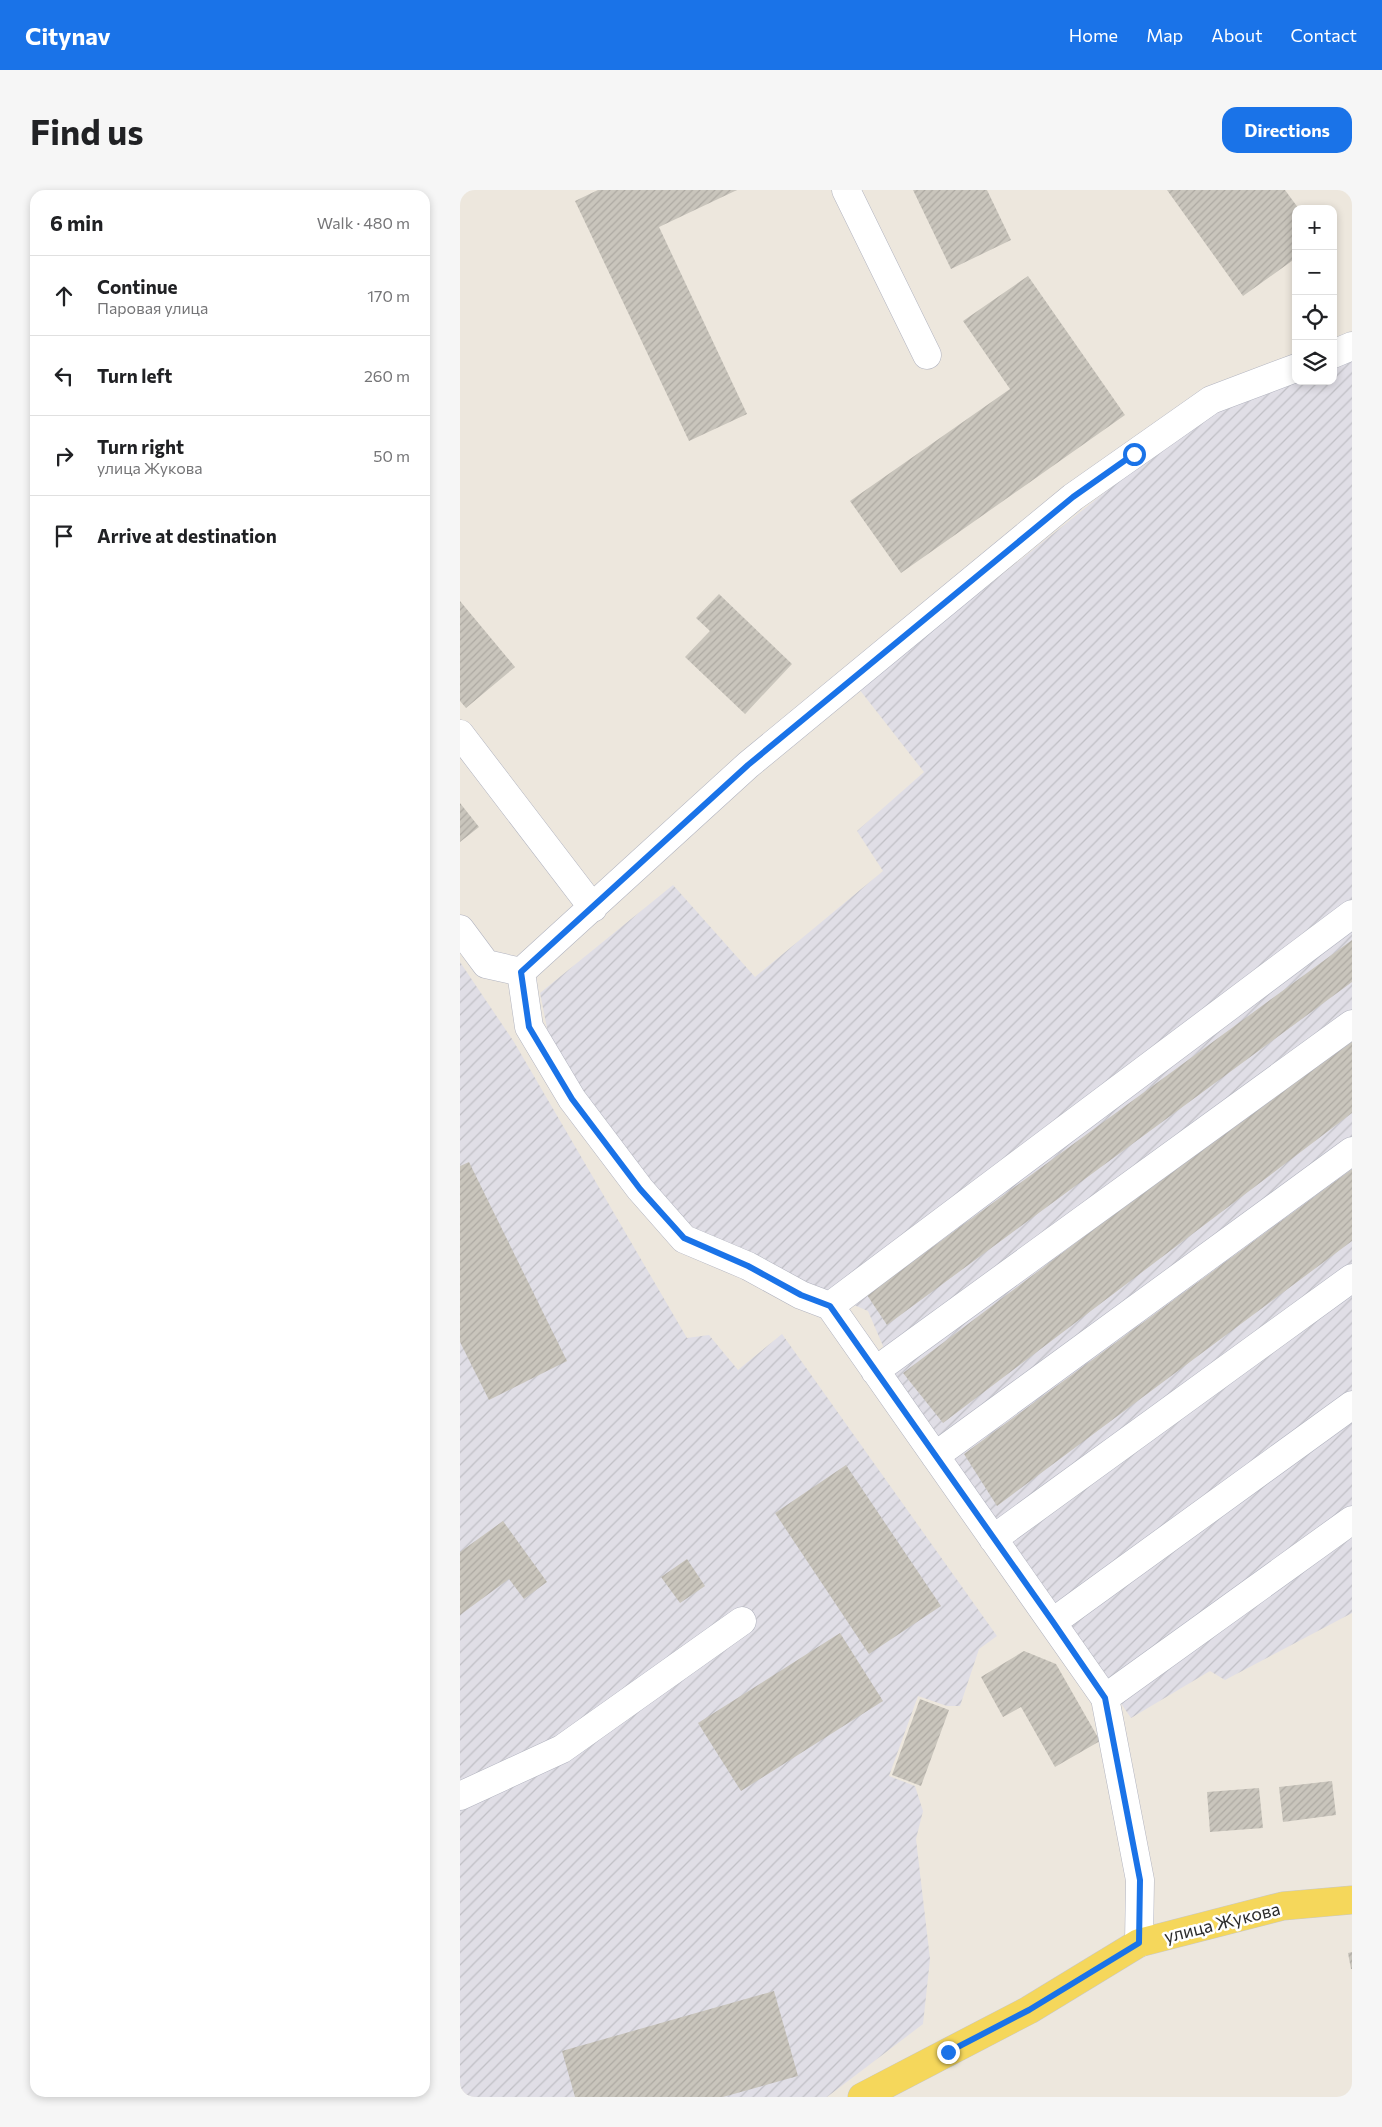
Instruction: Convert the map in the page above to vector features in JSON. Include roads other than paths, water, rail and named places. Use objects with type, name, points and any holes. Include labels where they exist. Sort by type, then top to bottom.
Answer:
[{"type":"main road","name":"улица Жукова","points":[[862,2097],[1029,2010],[1139,1943],[1283,1906],[1352,1900]]},
{"type":"street","points":[[846,190],[927,355]]},
{"type":"street","points":[[1337,352],[1352,346]]},
{"type":"street","points":[[521,972],[748,765],[1073,497],[1211,400],[1292,370]]},
{"type":"street","points":[[460,734],[593,908]]},
{"type":"street","points":[[830,1306],[1352,914]]},
{"type":"street","points":[[460,929],[486,964],[521,972]]},
{"type":"street","points":[[521,972],[529,1027],[572,1099],[640,1189],[684,1238],[748,1266],[801,1295],[830,1306],[1105,1698],[1140,1880],[1139,1943]]},
{"type":"street","points":[[875,1371],[1352,1024]]},
{"type":"street","points":[[935,1456],[1352,1151]]},
{"type":"street","points":[[993,1539],[1352,1278]]},
{"type":"street","points":[[1053,1622],[1352,1405]]},
{"type":"street","points":[[1105,1698],[1352,1520]]},
{"type":"street","points":[[460,1796],[562,1749],[742,1621]]}]
